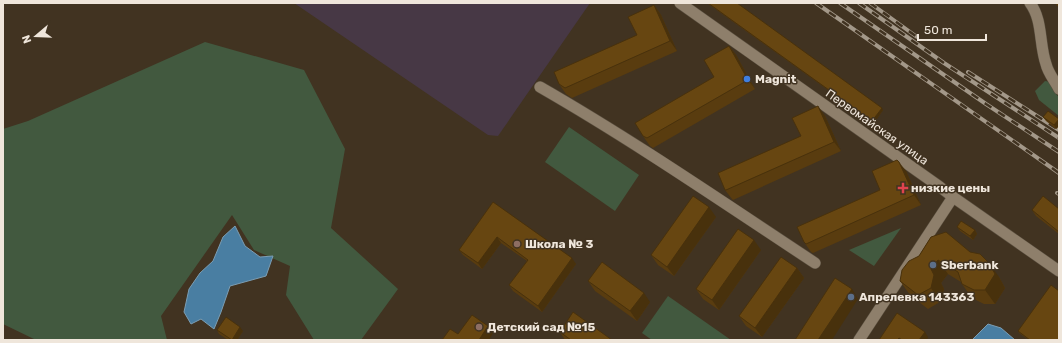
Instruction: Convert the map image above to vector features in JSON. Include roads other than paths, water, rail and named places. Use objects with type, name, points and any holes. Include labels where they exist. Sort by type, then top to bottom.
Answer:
[{"type":"street","name":"Первомайская улица","points":[[680,3],[953,198],[1059,271]]},
{"type":"street","points":[[1030,3],[1034,8],[1040,28],[1046,64],[1059,89]]},
{"type":"street","points":[[540,86],[578,108],[647,152],[815,263]]},
{"type":"street","points":[[861,339],[953,198]]},
{"type":"water","points":[[235,226],[245,246],[260,257],[273,256],[266,276],[230,286],[214,329],[201,319],[191,324],[184,312],[189,289],[200,273],[213,261],[223,237]]},
{"type":"water","points":[[988,324],[1001,328],[1015,340],[972,340]]},
{"type":"railway","points":[[816,3],[1059,173]]},
{"type":"railway","points":[[840,3],[986,104],[1059,152]]},
{"type":"railway","points":[[859,3],[944,63],[1059,138]]},
{"type":"railway","points":[[870,3],[917,37]]},
{"type":"railway","points":[[968,72],[1059,130]]},
{"type":"place","name":"Magnit","points":[[747,79]]},
{"type":"place","name":"низкие цены","points":[[903,188]]},
{"type":"place","name":"Школа № 3","points":[[517,244]]},
{"type":"place","name":"Sberbank","points":[[933,265]]},
{"type":"place","name":"Апрелевка 143363","points":[[851,297]]},
{"type":"place","name":"Детский сад №15","points":[[479,327]]}]
